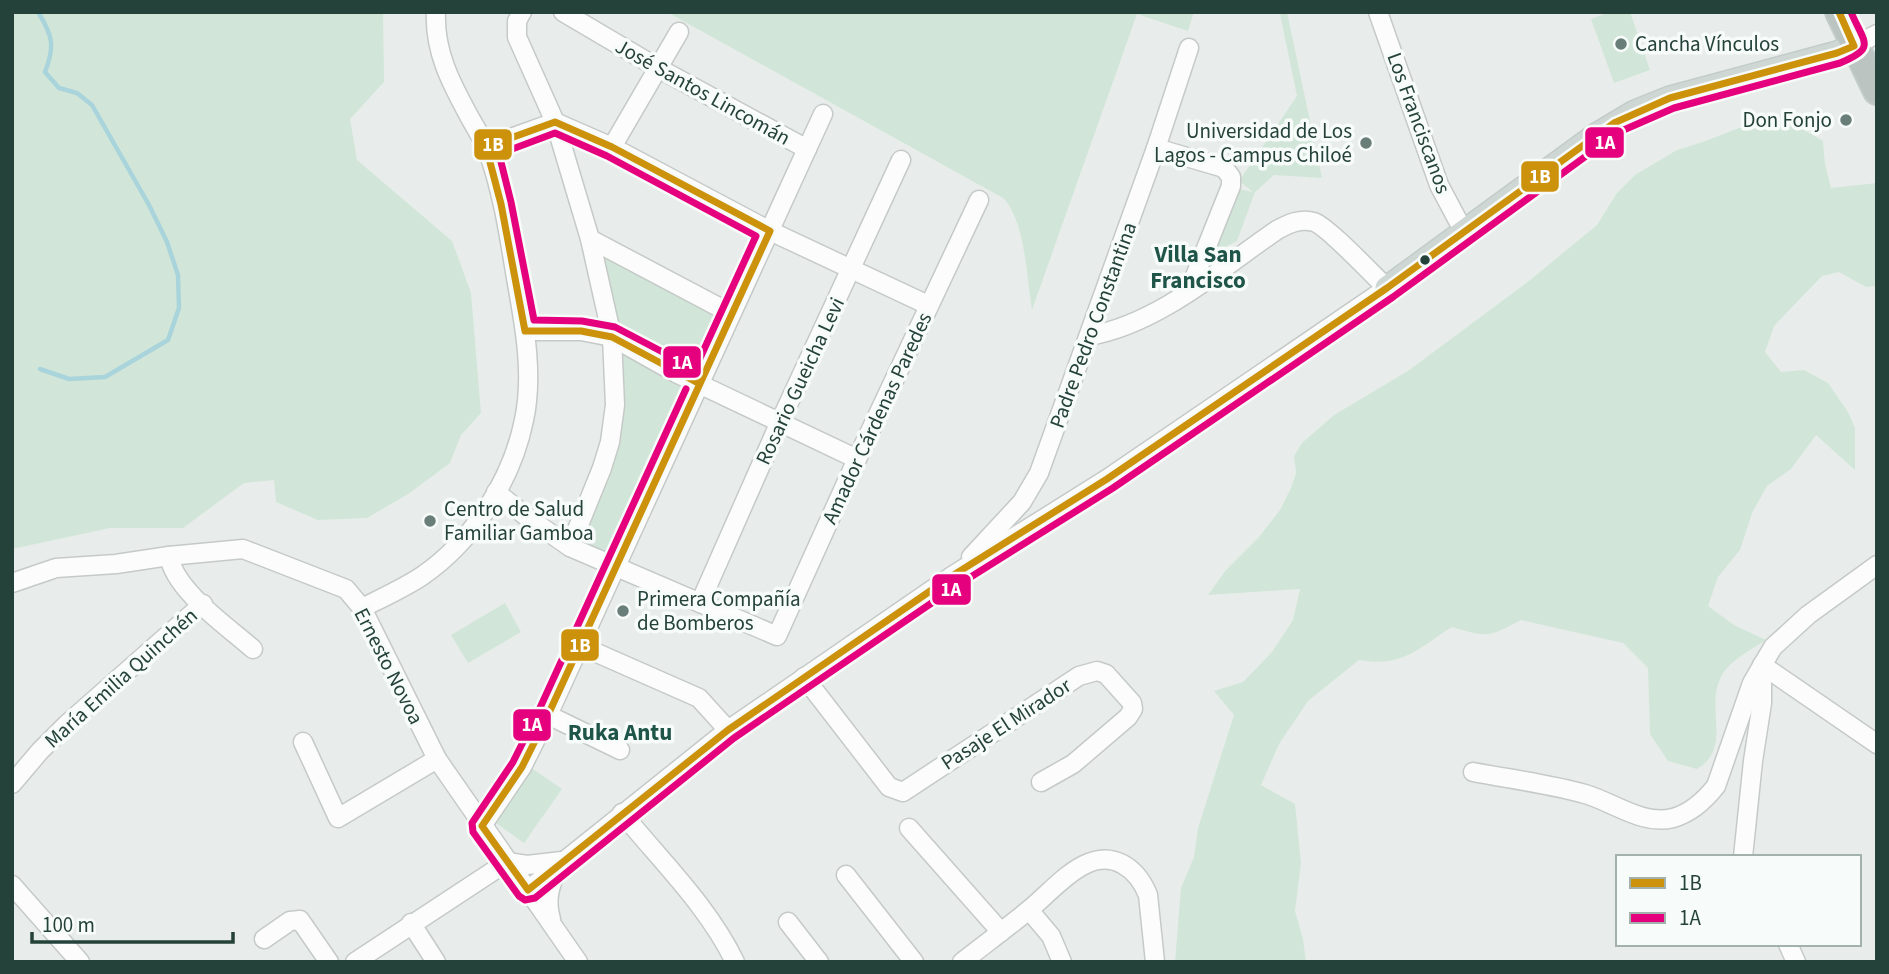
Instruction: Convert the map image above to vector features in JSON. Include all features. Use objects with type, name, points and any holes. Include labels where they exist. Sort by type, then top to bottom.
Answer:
[{"type":"highway","points":[[1839,12],[1845,50],[1877,91]]},
{"type":"main road","points":[[1387,288],[1595,136],[1635,112],[1670,98],[1845,50]]},
{"type":"street","points":[[362,608],[422,576],[463,540],[496,492],[511,460],[525,418],[525,331],[504,216],[486,147],[444,66],[437,41],[436,12]]},
{"type":"street","points":[[522,12],[517,21],[517,37],[555,122],[590,239],[612,337],[615,405],[610,442],[570,547]]},
{"type":"street","name":"José Santos Lincomán","points":[[564,12],[657,68],[807,149]]},
{"type":"street","name":"Los Franciscanos","points":[[1378,12],[1439,185],[1464,232]]},
{"type":"street","points":[[612,147],[679,32]]},
{"type":"street","points":[[1845,50],[1877,34]]},
{"type":"street","name":"Padre Pedro Constantina","points":[[952,576],[1013,512],[1039,473],[1156,148],[1189,48]]},
{"type":"street","points":[[482,826],[522,767],[548,715],[823,114]]},
{"type":"street","points":[[486,147],[555,122],[612,147],[769,231],[928,305]]},
{"type":"street","points":[[1156,148],[1224,168],[1231,177],[1231,186],[1189,291]]},
{"type":"street","name":"Rosario Gueicha Levi","points":[[700,603],[901,160]]},
{"type":"street","name":"Amador Cárdenas Paredes","points":[[700,603],[777,636],[928,305],[979,200]]},
{"type":"street","points":[[528,890],[728,730],[952,576],[1107,479],[1387,288],[1320,225],[1300,221],[1289,223],[1277,230],[1169,305],[1130,325],[1088,336]]},
{"type":"street","points":[[590,239],[730,313]]},
{"type":"street","points":[[525,331],[581,331],[612,337],[779,424],[857,459]]},
{"type":"street","points":[[496,492],[570,547],[700,603]]},
{"type":"street","name":"Ernesto Novoa","points":[[12,583],[56,568],[243,549],[346,589],[362,608],[436,759],[578,962]]},
{"type":"street","points":[[169,556],[175,575],[253,649]]},
{"type":"street","points":[[1473,772],[1587,794],[1654,819],[1672,818],[1690,810],[1716,786],[1752,683],[1773,647],[1808,615],[1877,565]]},
{"type":"street","name":"María Emilia Quinchén","points":[[12,784],[67,724],[203,604]]},
{"type":"street","points":[[581,646],[699,698],[728,730]]},
{"type":"street","points":[[1762,666],[1877,744]]},
{"type":"street","points":[[1743,855],[1762,703],[1762,666]]},
{"type":"street","name":"Pasaje El Mirador","points":[[804,677],[889,787],[903,792],[1079,676],[1097,671],[1106,674],[1132,703],[1133,709],[1128,717],[1073,764],[1041,782]]},
{"type":"street","points":[[548,715],[620,750]]},
{"type":"street","points":[[303,742],[338,818],[436,759]]},
{"type":"street","points":[[622,813],[708,915],[735,962]]},
{"type":"street","points":[[909,828],[1002,932]]},
{"type":"street","points":[[355,962],[507,862],[527,865],[562,861]]},
{"type":"street","points":[[552,926],[547,898],[552,880],[562,861]]},
{"type":"street","points":[[962,962],[1077,869],[1088,863],[1112,861],[1124,863],[1140,878],[1148,895],[1154,962]]},
{"type":"street","points":[[846,874],[914,962]]},
{"type":"street","points":[[12,885],[80,962]]},
{"type":"street","points":[[1029,909],[1051,936],[1062,962]]},
{"type":"street","points":[[264,939],[290,921],[300,920],[329,962]]},
{"type":"street","points":[[788,922],[819,962]]},
{"type":"street","points":[[411,923],[436,962]]},
{"type":"street","points":[[1789,946],[1796,962]]},
{"type":"green space","points":[[12,12],[383,12],[384,82],[350,119],[357,160],[452,241],[471,293],[481,413],[461,435],[450,463],[408,494],[367,518],[318,520],[276,502],[274,480],[244,483],[183,528],[110,528],[12,549]]},
{"type":"green space","points":[[667,12],[1194,12],[1188,31],[1137,14],[1032,310],[1021,235],[1003,198]]},
{"type":"green space","points":[[1276,12],[1287,12],[1322,178],[1274,175],[1255,192],[1237,241],[1208,255],[1234,188],[1253,192],[1239,181],[1297,96],[1280,14]]},
{"type":"green space","name":"Cancha Vínculos","points":[[1610,12],[1630,12],[1650,70],[1614,83],[1591,19]]},
{"type":"green space","points":[[1796,125],[1823,141],[1831,188],[1877,183],[1877,286],[1866,287],[1839,272],[1822,276],[1774,326],[1765,352],[1781,372],[1804,370],[1828,383],[1848,412],[1855,428],[1855,470],[1816,435],[1791,469],[1767,486],[1752,513],[1740,550],[1718,577],[1708,606],[1734,625],[1766,640],[1734,661],[1720,679],[1715,703],[1716,740],[1707,761],[1697,769],[1668,761],[1650,734],[1648,668],[1623,643],[1521,620],[1488,634],[1452,627],[1399,659],[1374,662],[1359,660],[1308,701],[1279,744],[1261,785],[1295,804],[1301,863],[1295,911],[1306,962],[1175,962],[1181,888],[1194,857],[1198,828],[1234,715],[1214,691],[1243,682],[1272,652],[1293,620],[1300,589],[1208,595],[1226,570],[1259,537],[1280,510],[1296,473],[1294,456],[1302,443],[1334,415],[1408,371],[1529,281],[1597,225],[1617,193],[1635,175],[1677,150],[1739,128],[1769,129]]},
{"type":"green space","points":[[592,243],[729,313],[614,563],[573,546],[614,434]]},
{"type":"green space","points":[[505,603],[521,632],[468,663],[451,635]]},
{"type":"green space","points":[[530,767],[562,789],[524,843],[492,820]]},
{"type":"waterway","points":[[38,12],[51,41],[45,72],[59,88],[77,93],[92,105],[149,205],[167,242],[178,275],[179,308],[168,340],[105,377],[69,379],[40,369]]},
{"type":"transit line","name":"1B","points":[[698,383],[612,337],[581,331],[525,331],[501,204],[486,147],[555,122],[612,147],[770,231],[548,715],[522,767],[482,826],[528,890],[728,730],[952,576],[1107,479],[1387,288],[1614,123],[1670,98],[1837,53],[1854,46],[1839,12]]},
{"type":"transit line","name":"1A","points":[[686,389],[539,710],[513,762],[472,823],[473,832],[519,896],[525,900],[535,898],[734,738],[958,585],[1113,488],[1393,297],[1619,132],[1674,108],[1852,58],[1864,44],[1851,12]]},
{"type":"transit line","name":"1A","points":[[555,133],[607,156],[756,236],[695,369],[615,327],[582,321],[534,320],[499,154],[555,133]]},
{"type":"place","name":"Cancha Vínculos","points":[[1621,44]]},
{"type":"place","name":"Don Fonjo","points":[[1846,120]]},
{"type":"place","name":"Universidad de Los Lagos - Campus Chiloé","points":[[1366,143]]},
{"type":"place","name":"Centro de Salud Familiar Gamboa","points":[[430,521]]},
{"type":"place","name":"Primera Compañía de Bomberos","points":[[623,611]]},
{"type":"district","name":"Villa San Francisco","points":[[1198,267]]},
{"type":"district","name":"Ruka Antu","points":[[620,732]]}]
